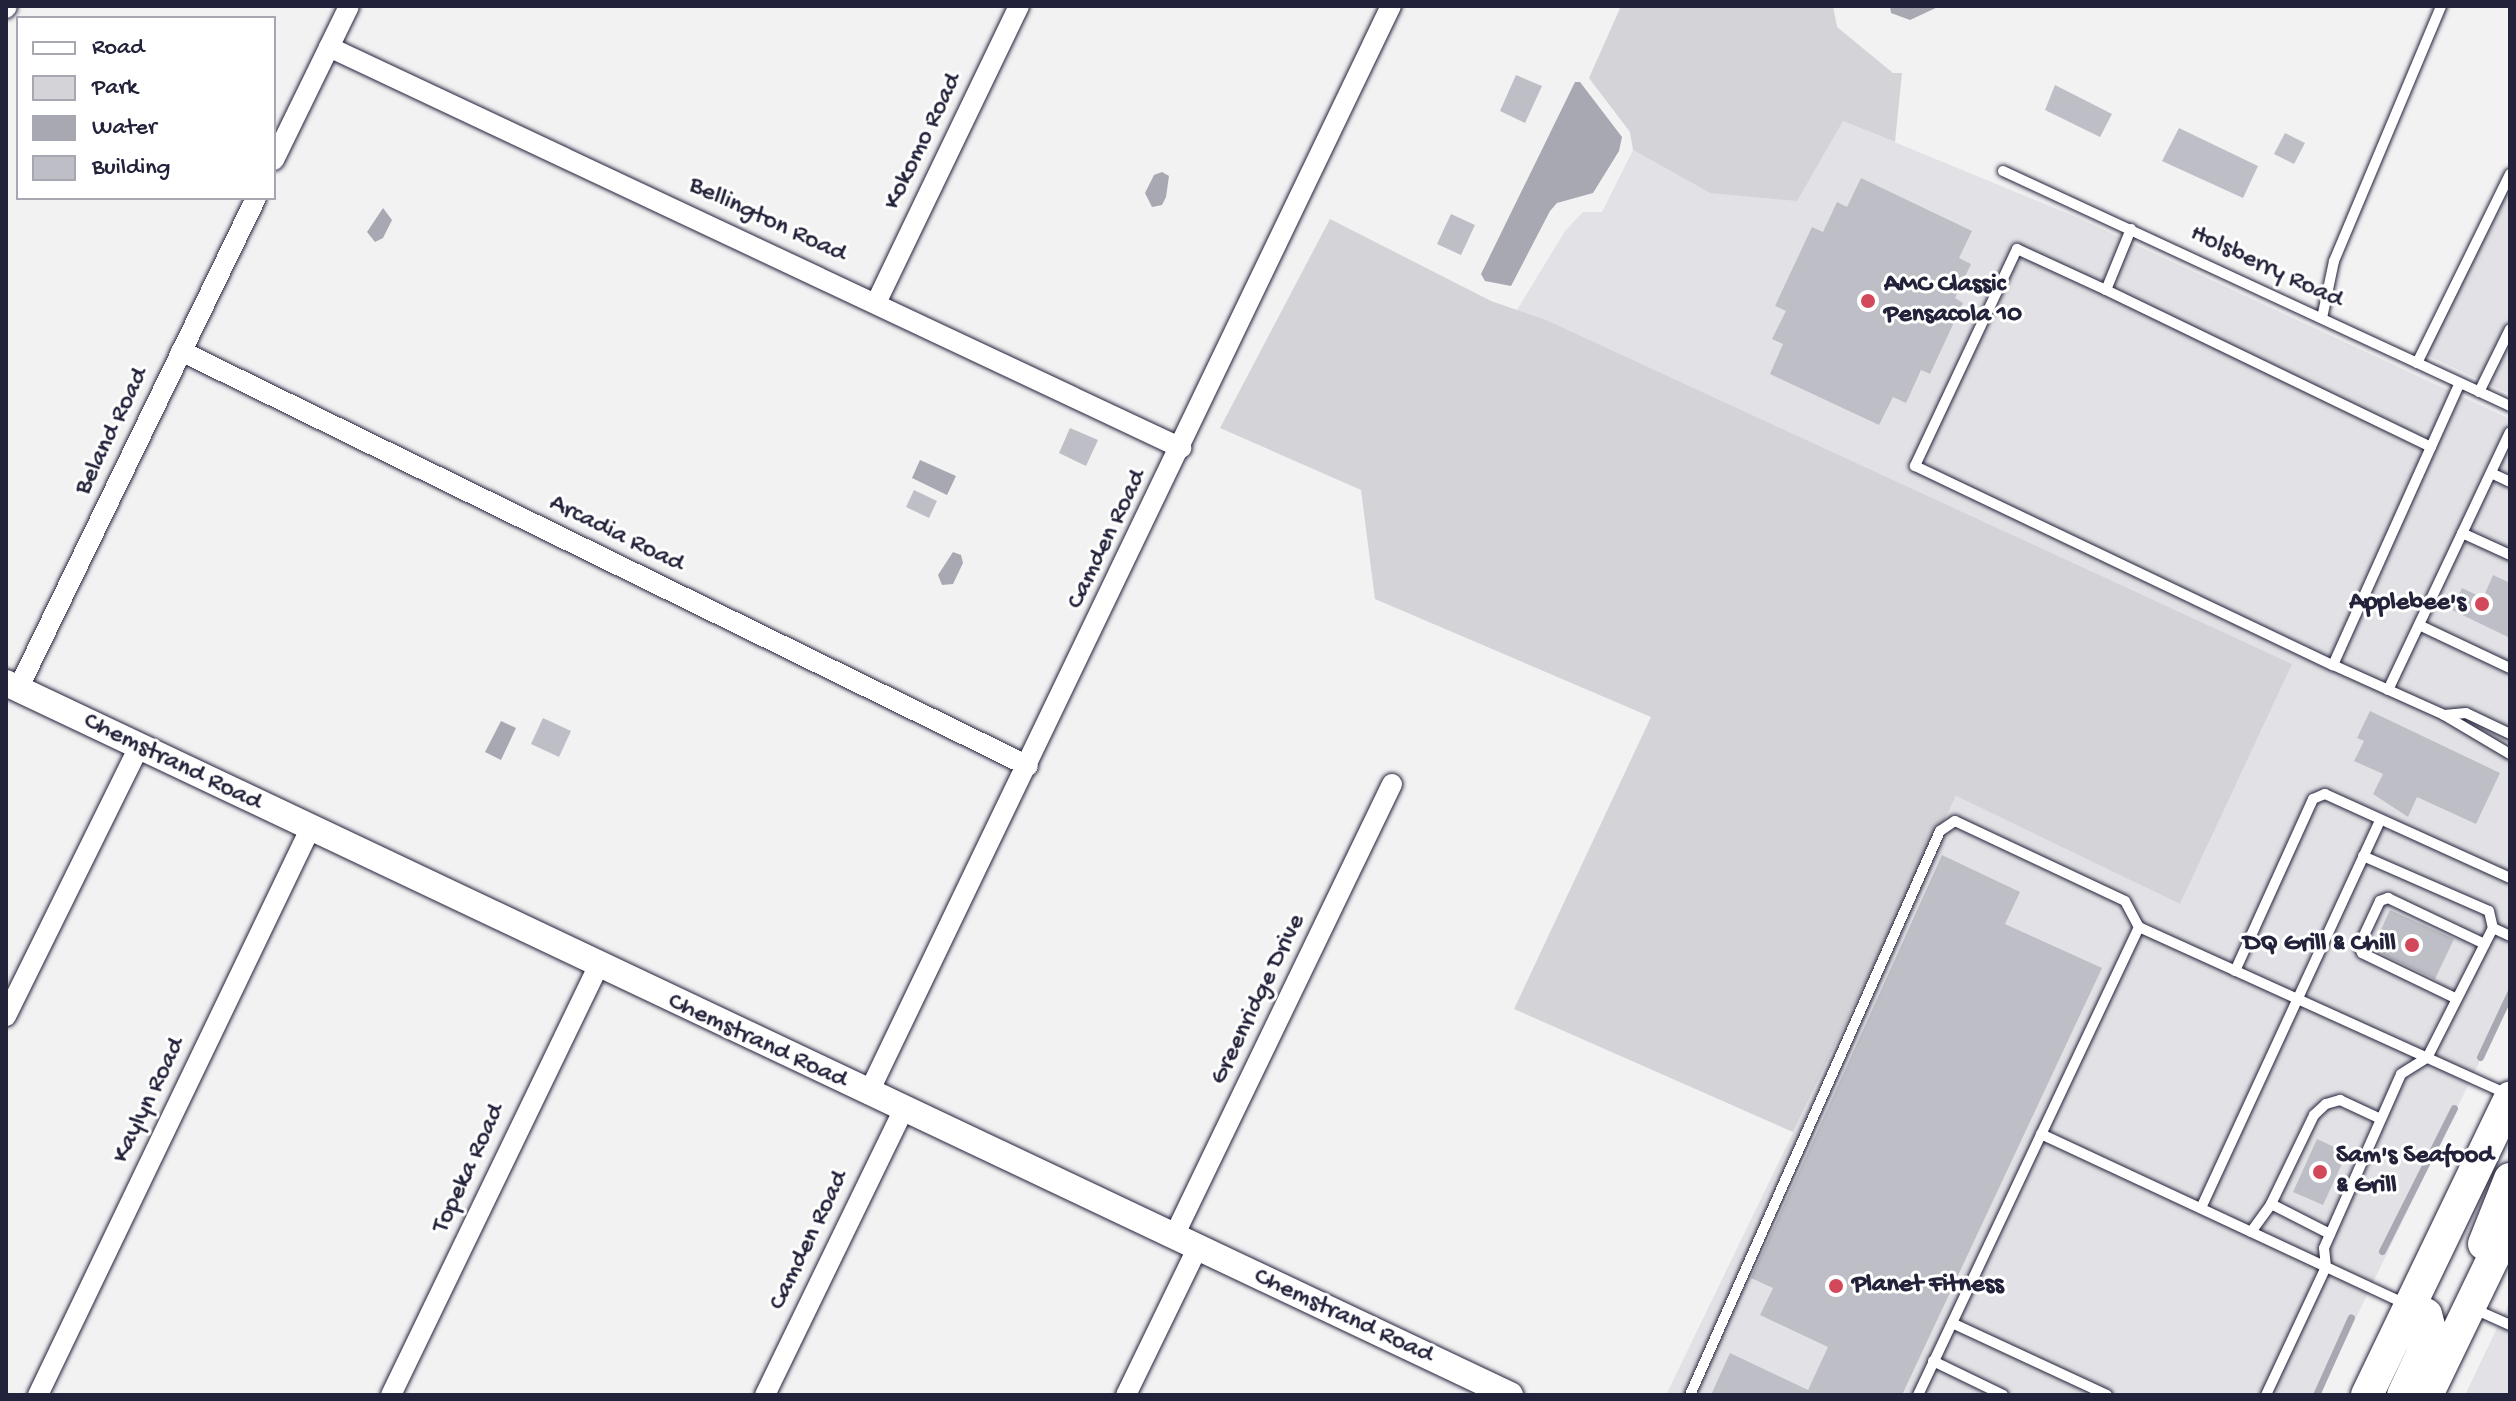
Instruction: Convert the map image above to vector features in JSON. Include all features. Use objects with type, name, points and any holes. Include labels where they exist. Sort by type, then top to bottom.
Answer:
[{"type":"main road","points":[[2427,1395],[2447,1313],[2510,1097]]},
{"type":"main road","points":[[2447,1313],[2510,1139]]},
{"type":"main road","points":[[2403,1395],[2422,1354],[2429,1326],[2447,1313],[2475,1268],[2510,1179]]},
{"type":"main road","points":[[2372,1392],[2447,1313],[2509,1226]]},
{"type":"street","points":[[276,156],[349,6]]},
{"type":"street","name":"Kokomo Road","points":[[877,301],[1019,6]]},
{"type":"street","name":"Camden Road","points":[[868,1094],[1391,6]]},
{"type":"street","name":"Bellington Road","points":[[329,47],[877,301],[1181,448]]},
{"type":"street","name":"Beland Road","points":[[12,686],[255,200]]},
{"type":"street","name":"Arcadia Road","points":[[181,351],[1028,766]]},
{"type":"street","name":"Chemstrand Road","points":[[12,686],[903,1111],[1510,1395]]},
{"type":"street","points":[[6,1016],[139,747]]},
{"type":"street","name":"Greenridge Drive","points":[[1126,1395],[1185,1243],[1392,784]]},
{"type":"street","name":"Kaylyn Road","points":[[38,1395],[310,829]]},
{"type":"street","name":"Topeka Road","points":[[391,1395],[598,966]]},
{"type":"street","name":"Camden Road","points":[[765,1395],[903,1111]]},
{"type":"lane","points":[[2322,318],[2334,261],[2441,6]]},
{"type":"lane","name":"Holsberry Road","points":[[2003,171],[2510,406]]},
{"type":"lane","points":[[2417,363],[2510,174]]},
{"type":"lane","points":[[2106,290],[2131,229]]},
{"type":"lane","points":[[2431,447],[2017,249],[1915,466],[2444,715],[2510,754]]},
{"type":"lane","points":[[2479,392],[2510,329]]},
{"type":"lane","points":[[2333,665],[2460,383]]},
{"type":"lane","points":[[2388,690],[2510,432]]},
{"type":"lane","points":[[2491,473],[2510,482]]},
{"type":"lane","points":[[2462,533],[2510,555]]},
{"type":"lane","points":[[2419,625],[2510,668]]},
{"type":"lane","points":[[2444,715],[2466,713],[2510,734]]},
{"type":"lane","points":[[2235,971],[2313,799],[2325,794],[2510,878]]},
{"type":"lane","points":[[2201,1208],[2380,820]]},
{"type":"lane","points":[[1690,1395],[1940,831],[1955,821],[2125,901],[2139,927],[2510,1097]]},
{"type":"lane","points":[[2266,1395],[2326,1267],[2324,1248],[2401,1074],[2427,1058],[2493,928],[2489,911],[2374,857],[2363,856]]},
{"type":"lane","points":[[2455,998],[2362,953],[2359,946],[2380,901],[2388,898],[2485,944]]},
{"type":"lane","points":[[1918,1395],[2139,927]]},
{"type":"lane","points":[[2493,928],[2510,936]]},
{"type":"lane","points":[[2251,1232],[2271,1204],[2314,1115],[2326,1104],[2340,1100],[2381,1119]]},
{"type":"lane","points":[[2041,1134],[2326,1267],[2447,1313],[2510,1325]]},
{"type":"lane","points":[[2271,1204],[2330,1234]]},
{"type":"lane","points":[[1952,1323],[2107,1395]]},
{"type":"lane","points":[[1933,1361],[2003,1395]]},
{"type":"shaded area","points":[[1843,121],[2074,216],[2510,419],[2510,998],[2319,1395],[1666,1395],[1956,796],[2180,904],[2291,664],[1517,310],[1565,231],[1583,212],[1602,212],[1633,150],[1710,193]]},
{"type":"shaded area","points":[[2510,170],[2510,394],[2418,351]]},
{"type":"shaded area","points":[[2510,1301],[2510,1395],[2465,1395]]},
{"type":"green space","points":[[1621,6],[1833,6],[1837,27],[1893,73],[1902,73],[1895,142],[1843,121],[1797,201],[1710,193],[1633,150],[1630,132],[1589,78]]},
{"type":"green space","points":[[1330,219],[1491,301],[1546,320],[2292,664],[2180,904],[1956,796],[1793,1132],[1514,1009],[1651,717],[1375,599],[1361,490],[1220,428]]},
{"type":"water","points":[[1890,6],[1940,6],[1910,20],[1891,13]]},
{"type":"water","points":[[1575,82],[1580,82],[1622,137],[1619,151],[1593,193],[1557,203],[1550,211],[1511,286],[1485,281],[1481,274]]},
{"type":"water","points":[[1162,172],[1169,176],[1166,197],[1162,205],[1152,207],[1145,193],[1154,175]]},
{"type":"water","points":[[383,208],[392,220],[383,238],[375,242],[367,232]]},
{"type":"water","points":[[920,460],[956,476],[947,495],[912,478]]},
{"type":"water","points":[[953,552],[961,555],[963,563],[953,584],[942,585],[938,575]]},
{"type":"water","points":[[501,721],[516,728],[501,760],[485,752]]},
{"type":"building","points":[[1516,75],[1542,86],[1525,123],[1500,111]]},
{"type":"building","points":[[2055,85],[2112,114],[2100,137],[2045,110]]},
{"type":"building","points":[[2179,128],[2258,166],[2243,198],[2162,161]]},
{"type":"building","points":[[2285,133],[2305,143],[2294,164],[2274,154]]},
{"type":"building","name":"AMC Classic Pensacola 10","points":[[1861,178],[1972,231],[1959,258],[1971,264],[1955,298],[1963,303],[1930,374],[1921,370],[1906,403],[1893,397],[1879,425],[1770,374],[1783,344],[1772,339],[1786,311],[1775,306],[1812,227],[1823,232],[1837,202],[1847,207]]},
{"type":"building","points":[[1451,214],[1475,225],[1461,255],[1437,244]]},
{"type":"building","points":[[1070,428],[1098,440],[1086,466],[1059,453]]},
{"type":"building","points":[[914,490],[937,501],[929,518],[906,507]]},
{"type":"building","name":"Applebee's","points":[[2493,575],[2510,583],[2510,638],[2452,610],[2462,588],[2483,598]]},
{"type":"building","points":[[2370,711],[2500,773],[2476,824],[2417,797],[2408,817],[2373,794],[2383,774],[2354,761],[2364,741],[2357,738]]},
{"type":"building","points":[[543,718],[571,731],[559,757],[531,744]]},
{"type":"building","points":[[1942,855],[2020,892],[2005,924],[2102,968],[1902,1395],[1711,1395],[1730,1353],[1808,1390],[1828,1347],[1760,1315],[1773,1288],[1751,1278]]},
{"type":"building","name":"DQ Grill & Chill","points":[[2390,910],[2454,939],[2435,979],[2372,949]]},
{"type":"building","name":"Sam's Seafood & Grill","points":[[2317,1139],[2347,1153],[2323,1205],[2293,1192]]},
{"type":"waterway","points":[[2480,1057],[2510,993]]},
{"type":"waterway","points":[[2382,1251],[2454,1108]]},
{"type":"waterway","points":[[2316,1395],[2351,1317]]},
{"type":"place","name":"AMC Classic Pensacola 10","points":[[1868,301]]},
{"type":"place","name":"Applebee's","points":[[2482,604]]},
{"type":"place","name":"DQ Grill & Chill","points":[[2412,945]]},
{"type":"place","name":"Sam's Seafood & Grill","points":[[2320,1172]]},
{"type":"place","name":"Planet Fitness","points":[[1836,1286]]}]
